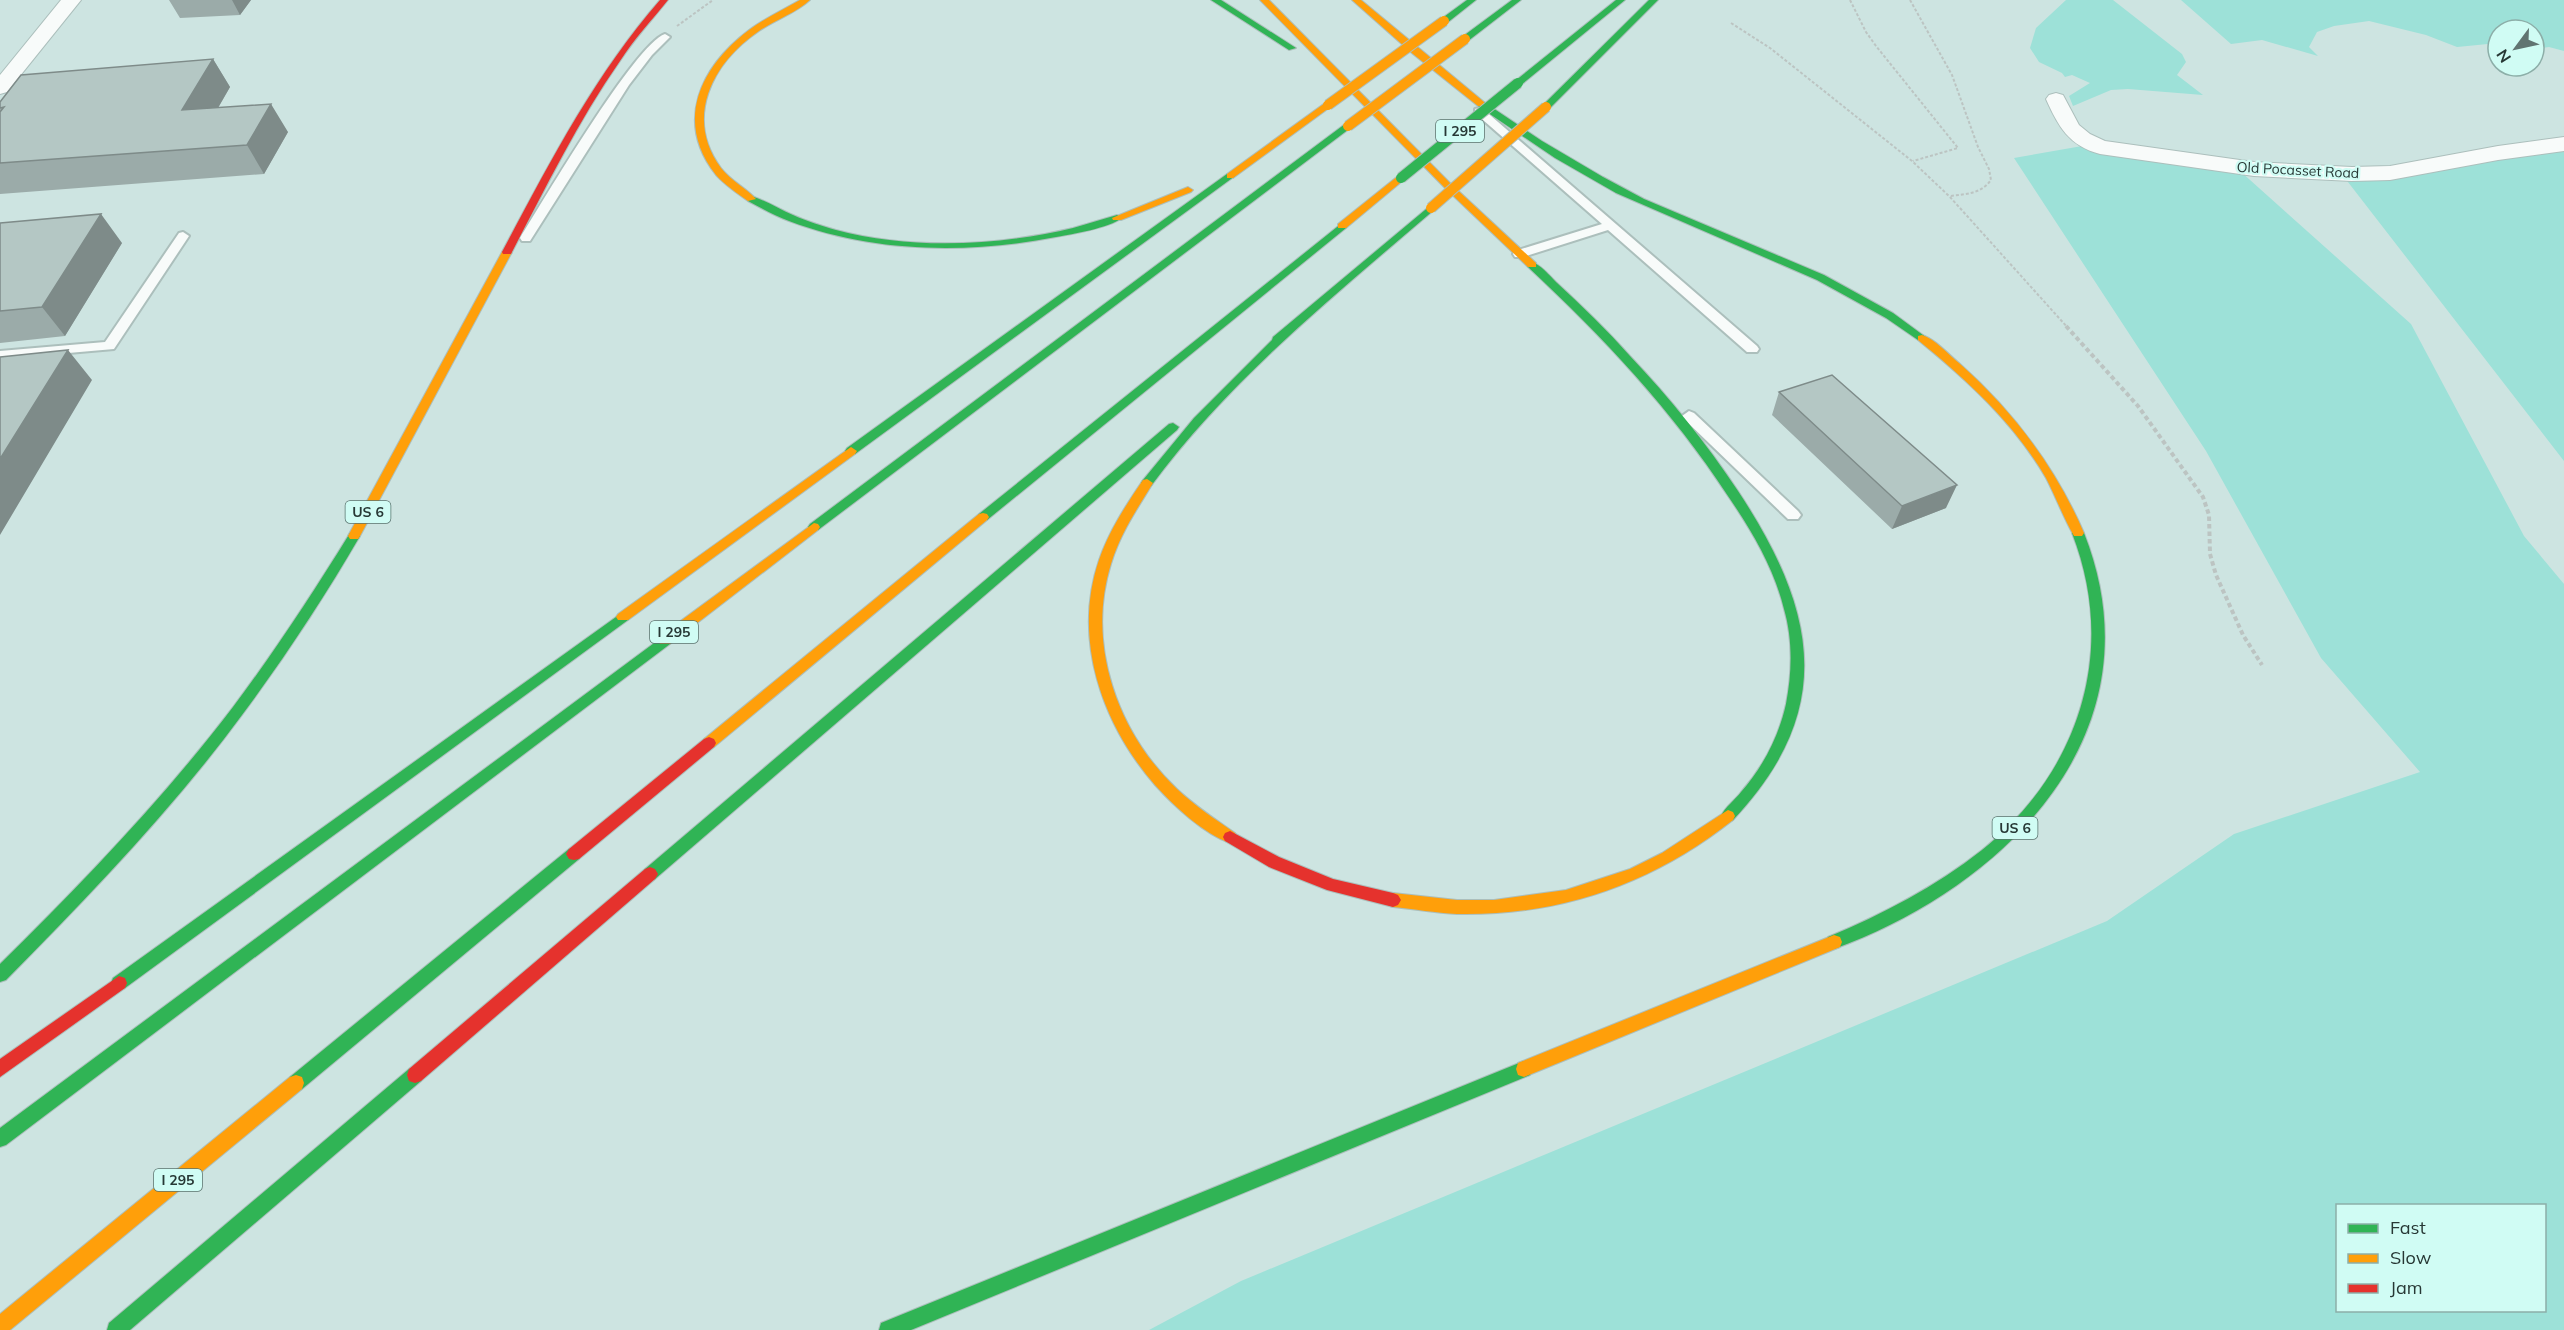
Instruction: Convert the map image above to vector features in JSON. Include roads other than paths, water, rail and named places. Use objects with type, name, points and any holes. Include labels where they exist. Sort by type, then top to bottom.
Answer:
[{"type":"highway","name":"US 6","points":[[0,975],[66,910],[159,809],[268,672],[345,553],[610,66],[635,31],[664,0]]},
{"type":"highway","points":[[806,0],[758,27],[723,57],[707,79],[696,114],[696,126],[703,150],[719,174],[746,196],[804,224],[856,237],[915,243],[978,243],[1039,237],[1095,225],[1159,203],[1222,174],[1284,137]]},
{"type":"highway","points":[[1215,0],[1302,56],[1395,134]]},
{"type":"highway","name":"US 6","points":[[888,1330],[1846,937],[1906,909],[1954,881],[1992,852],[2026,817],[2053,782],[2074,744],[2088,709],[2096,669],[2098,630],[2095,591],[2086,555],[2073,518],[2036,450],[1985,390],[1923,337],[1854,293],[1817,274],[1703,229],[1636,199],[1532,140],[1472,99],[1356,0]]},
{"type":"highway","points":[[0,1069],[1472,0]]},
{"type":"highway","name":"I 295","points":[[0,1139],[1517,0]]},
{"type":"highway","name":"I 295","points":[[0,1326],[1055,458],[1621,0]]},
{"type":"highway","points":[[116,1330],[1431,208],[1546,107],[1654,0]]},
{"type":"highway","points":[[1265,2],[1341,76],[1395,134],[1655,387],[1702,446],[1767,550],[1794,616],[1798,646],[1798,677],[1793,708],[1779,748],[1769,768],[1752,792],[1728,817],[1671,858],[1641,874],[1604,888],[1546,900],[1483,906],[1430,904],[1355,891],[1304,875],[1239,843],[1176,797],[1152,771],[1129,742],[1102,683],[1094,621],[1103,567],[1114,540],[1143,490],[1175,448],[1293,326]]},
{"type":"street","points":[[4,90],[71,0]]},
{"type":"street","name":"Old Pocasset Road","points":[[2056,99],[2072,132],[2081,140],[2100,147],[2254,169],[2390,173],[2498,153],[2564,144]]},
{"type":"lane","points":[[1265,2],[1282,0]]},
{"type":"lane","points":[[1391,32],[1609,226],[1752,349]]},
{"type":"lane","points":[[451,358],[624,84],[648,53],[664,37]]},
{"type":"lane","points":[[1520,254],[1609,226]]},
{"type":"lane","points":[[0,355],[109,346],[183,236]]},
{"type":"lane","points":[[1603,334],[1793,515]]}]
